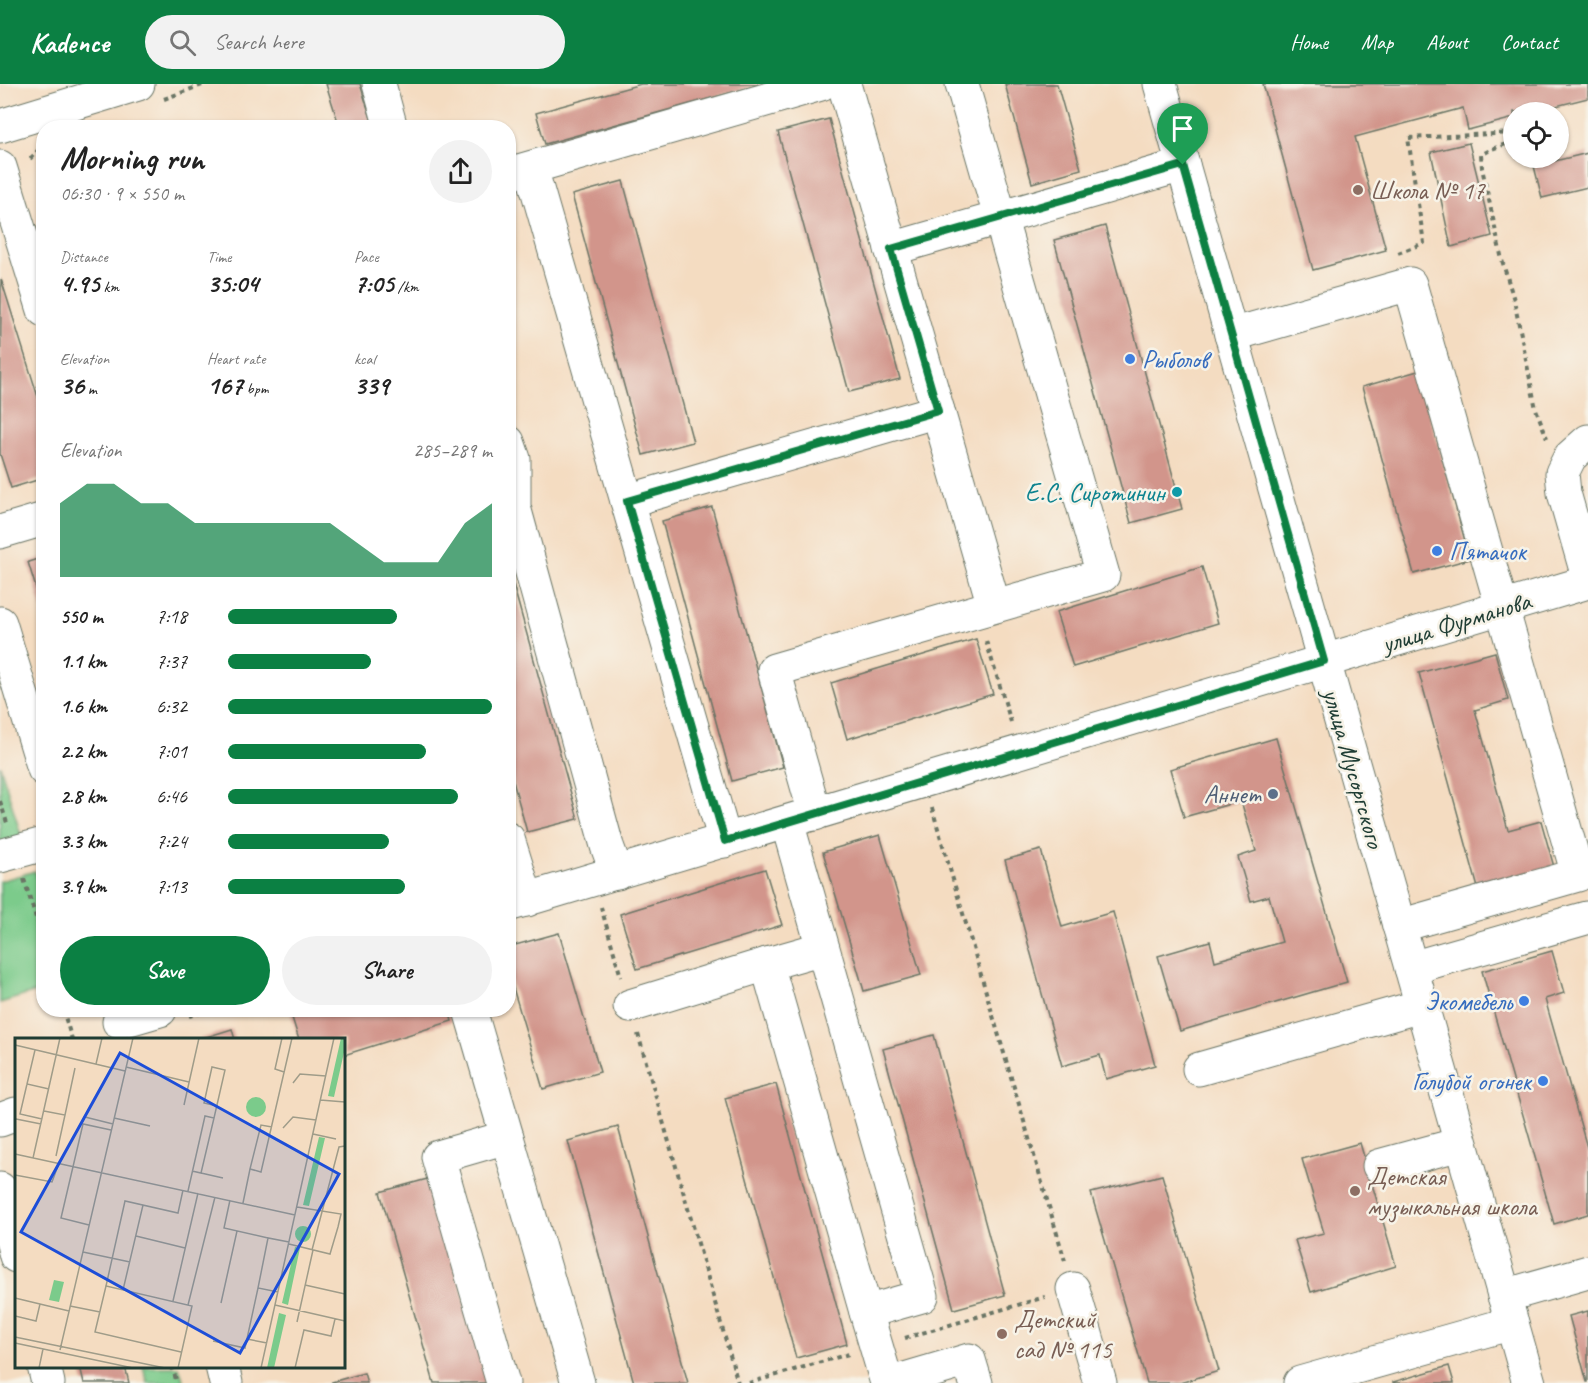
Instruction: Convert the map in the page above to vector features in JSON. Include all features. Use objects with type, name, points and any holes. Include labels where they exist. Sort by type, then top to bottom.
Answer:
[{"type":"street","points":[[0,126],[138,84]]},
{"type":"street","points":[[379,84],[390,120]]},
{"type":"street","points":[[725,841],[627,501],[520,171],[821,84]]},
{"type":"street","points":[[844,84],[938,411],[986,609]]},
{"type":"street","points":[[866,1312],[922,1296],[823,948],[774,670],[1103,575],[962,84]]},
{"type":"street","name":"улица Мусоргского","points":[[1160,84],[1529,1383]]},
{"type":"street","points":[[891,249],[1183,165]]},
{"type":"street","points":[[2,179],[36,285]]},
{"type":"street","points":[[1231,335],[1410,284],[1578,875],[1399,926]]},
{"type":"street","points":[[627,501],[938,411]]},
{"type":"street","points":[[1588,441],[1570,457],[1562,473],[1564,493],[1588,577]]},
{"type":"street","points":[[516,514],[608,846],[605,877]]},
{"type":"street","points":[[0,532],[36,521]]},
{"type":"street","name":"улица Фурманова","points":[[518,902],[1588,582]]},
{"type":"street","points":[[0,623],[36,742]]},
{"type":"street","points":[[0,856],[36,846]]},
{"type":"street","points":[[1411,968],[1587,918]]},
{"type":"street","points":[[630,1006],[823,948]]},
{"type":"street","points":[[767,964],[866,1312],[889,1383],[969,1360],[976,1383]]},
{"type":"street","points":[[1199,1069],[1421,1006]]},
{"type":"street","points":[[119,1024],[140,1017]]},
{"type":"street","points":[[472,1017],[578,1383]]},
{"type":"street","points":[[0,1120],[15,1114]]},
{"type":"street","points":[[503,1383],[438,1157],[507,1137]]},
{"type":"street","points":[[1379,1166],[1460,1144]]},
{"type":"street","points":[[0,1189],[15,1252]]},
{"type":"street","points":[[1300,1383],[1508,1309],[1588,1272]]},
{"type":"street","points":[[1073,1289],[1100,1383]]},
{"type":"street","points":[[44,1368],[48,1383]]},
{"type":"street","points":[[222,1368],[226,1383]]},
{"type":"path","points":[[1392,256],[1425,243],[1408,138],[1503,134]]},
{"type":"path","points":[[1503,145],[1481,155],[1482,168],[1502,260],[1514,300],[1536,409]]},
{"type":"path","points":[[986,609],[1020,752]]},
{"type":"path","points":[[749,1383],[1073,1289],[924,781]]},
{"type":"path","points":[[605,877],[630,1006],[738,1383]]},
{"type":"path","points":[[65,1017],[71,1038]]},
{"type":"path","points":[[173,1368],[177,1383]]},
{"type":"green space","points":[[0,765],[23,842],[0,848]]},
{"type":"green space","points":[[35,871],[36,875],[36,992],[0,1003],[0,881]]},
{"type":"green space","points":[[143,1368],[179,1368],[184,1383],[148,1383]]},
{"type":"building","points":[[326,84],[360,84],[371,120],[337,120]]},
{"type":"building","points":[[641,84],[758,85],[545,144],[536,113]]},
{"type":"building","points":[[1005,84],[1057,84],[1081,169],[1032,183]]},
{"type":"building","points":[[1263,84],[1588,84],[1588,98],[1569,103],[1503,102],[1503,121],[1468,130],[1463,108],[1355,137],[1386,250],[1313,270]]},
{"type":"building","points":[[829,119],[900,379],[849,392],[778,132]]},
{"type":"building","points":[[1469,143],[1492,236],[1451,247],[1431,152]]},
{"type":"building","points":[[1588,153],[1588,187],[1542,198],[1534,168],[1569,168],[1569,158]]},
{"type":"building","points":[[623,181],[693,442],[643,455],[572,195]]},
{"type":"building","points":[[1105,226],[1182,509],[1131,523],[1054,240]]},
{"type":"building","points":[[1,279],[36,391],[36,480],[11,488],[0,454]]},
{"type":"building","points":[[1418,371],[1470,559],[1414,574],[1362,387]]},
{"type":"building","points":[[712,507],[783,767],[732,781],[662,521]]},
{"type":"building","points":[[36,560],[36,588],[28,562]]},
{"type":"building","points":[[1202,567],[1218,623],[1073,667],[1056,612]]},
{"type":"building","points":[[516,595],[578,819],[527,832],[516,792]]},
{"type":"building","points":[[976,639],[993,694],[847,739],[831,683]]},
{"type":"building","points":[[1495,652],[1508,700],[1475,710],[1508,830],[1541,821],[1554,867],[1478,888],[1419,673]]},
{"type":"building","points":[[1276,738],[1347,982],[1180,1031],[1158,956],[1210,941],[1215,961],[1282,942],[1269,896],[1251,901],[1238,857],[1256,851],[1241,801],[1184,817],[1170,769]]},
{"type":"building","points":[[880,835],[921,975],[864,991],[823,852]]},
{"type":"building","points":[[1041,850],[1062,927],[1113,912],[1155,1065],[1106,1079],[1100,1055],[1062,1066],[1005,860]]},
{"type":"building","points":[[765,869],[782,925],[637,969],[620,914]]},
{"type":"building","points":[[559,933],[600,1072],[543,1089],[516,998],[516,945]]},
{"type":"building","points":[[1552,951],[1564,993],[1545,999],[1588,1151],[1588,1214],[1554,1224],[1482,971]]},
{"type":"building","points":[[292,1017],[451,1017],[452,1021],[345,1055],[345,1038],[298,1038]]},
{"type":"building","points":[[232,1029],[234,1038],[203,1038]]},
{"type":"building","points":[[934,1035],[1005,1295],[954,1309],[883,1049]]},
{"type":"building","points":[[776,1084],[847,1344],[796,1358],[725,1098]]},
{"type":"building","points":[[618,1127],[688,1383],[634,1383],[568,1141]]},
{"type":"building","points":[[1360,1143],[1396,1266],[1311,1292],[1295,1240],[1324,1233],[1302,1159]]},
{"type":"building","points":[[1162,1175],[1219,1371],[1180,1383],[1147,1383],[1091,1193]]},
{"type":"building","points":[[431,1178],[488,1383],[434,1383],[380,1192]]},
{"type":"building","points":[[1588,1311],[1588,1382],[1587,1382],[1569,1316]]},
{"type":"building","points":[[1449,1366],[1454,1383],[1393,1383],[1393,1382]]},
{"type":"building","points":[[80,1368],[125,1368],[129,1383],[84,1383]]},
{"type":"building","points":[[364,1373],[367,1383],[332,1382]]},
{"type":"place","name":"Школа № 17","points":[[1358,190]]},
{"type":"place","name":"Рыболов","points":[[1130,359]]},
{"type":"place","name":"Е.С. Сиротинин","points":[[1177,492]]},
{"type":"place","name":"Пятачок","points":[[1437,551]]},
{"type":"place","name":"Аннет","points":[[1273,794]]},
{"type":"place","name":"Экомебель","points":[[1524,1001]]},
{"type":"place","name":"Голубой огонек","points":[[1543,1081]]},
{"type":"place","name":"Детская музыкальная школа","points":[[1355,1191]]},
{"type":"place","name":"Детский сад № 115","points":[[1002,1334]]},
{"type":"route","points":[[1183,165],[1324,661],[725,841],[627,501],[938,411],[891,249],[1183,165]]}]
